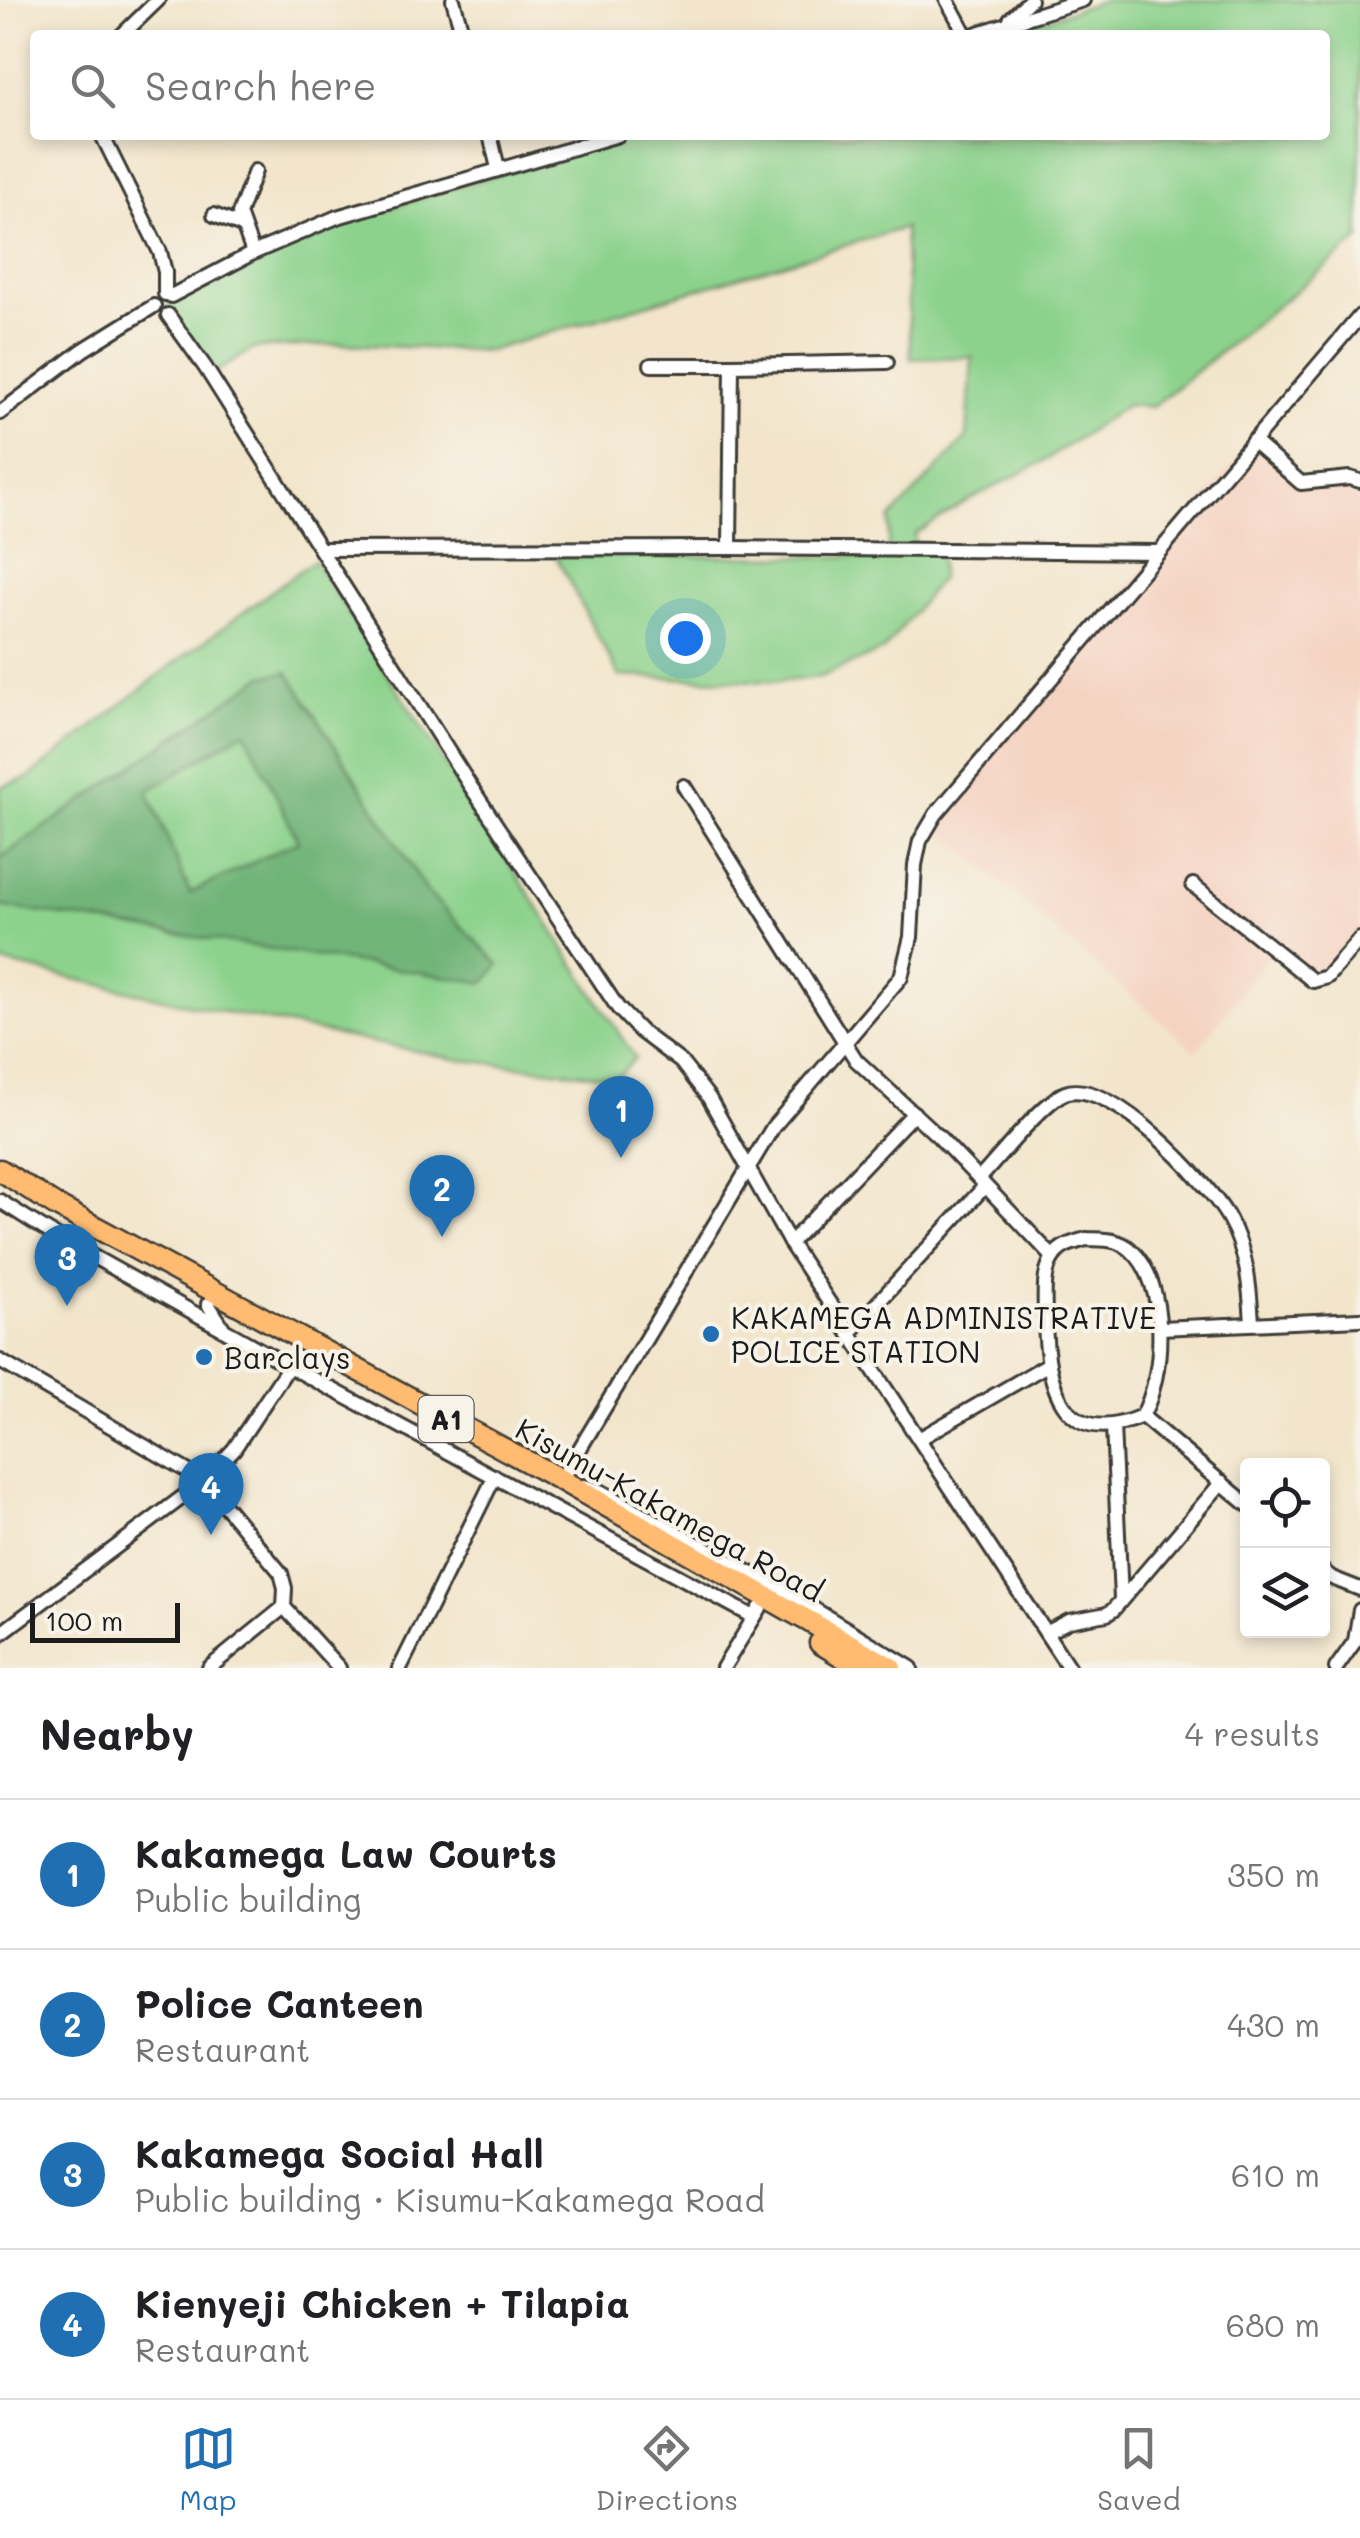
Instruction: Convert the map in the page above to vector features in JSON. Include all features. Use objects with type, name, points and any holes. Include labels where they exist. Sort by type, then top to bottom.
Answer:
[{"type":"highway","name":"Kisumu-Kakamega Road","points":[[0,1170],[197,1284],[560,1480],[890,1668]]},
{"type":"highway","name":"Kisumu-Kakamega Road","points":[[0,1187],[555,1492],[757,1612],[862,1668]]},
{"type":"street","points":[[127,30],[158,0]]},
{"type":"street","points":[[454,0],[462,30]]},
{"type":"street","points":[[947,0],[966,30]]},
{"type":"street","points":[[1005,24],[1030,0]]},
{"type":"street","points":[[985,30],[1053,4],[1083,0]]},
{"type":"street","points":[[104,140],[160,252],[168,295],[175,308],[161,314],[154,306]]},
{"type":"street","points":[[491,140],[498,168]]},
{"type":"street","points":[[0,413],[82,350],[154,306],[158,296],[168,295],[252,253],[337,216],[600,140]]},
{"type":"street","points":[[252,253],[239,214],[255,171]]},
{"type":"street","points":[[214,214],[242,226]]},
{"type":"street","points":[[168,314],[618,1008],[693,1076],[790,1242],[1069,1668]]},
{"type":"street","points":[[911,1668],[697,1542],[600,1490],[560,1480],[748,1167],[792,1102],[890,991],[908,960],[915,865],[924,831],[1360,316]]},
{"type":"street","points":[[651,365],[887,362]]},
{"type":"street","points":[[730,548],[732,365]]},
{"type":"street","points":[[1253,441],[1301,483],[1350,478],[1360,481]]},
{"type":"street","points":[[322,548],[1158,552]]},
{"type":"street","points":[[684,786],[856,1060],[914,1114],[1052,1258]]},
{"type":"street","points":[[1192,884],[1313,981],[1328,977],[1360,939]]},
{"type":"street","points":[[850,1333],[1046,1107],[1064,1093],[1084,1090],[1103,1097],[1151,1132],[1213,1195],[1241,1247],[1249,1279],[1252,1323]]},
{"type":"street","points":[[790,1242],[914,1114]]},
{"type":"street","points":[[0,1201],[289,1366],[757,1612],[724,1668]]},
{"type":"street","points":[[1086,1240],[1114,1240],[1130,1248],[1142,1263],[1160,1328],[1155,1385],[1142,1416],[1104,1428],[1088,1424],[1069,1410],[1055,1392],[1046,1365],[1045,1290],[1052,1258],[1065,1245],[1086,1240]]},
{"type":"street","points":[[208,1304],[224,1328]]},
{"type":"street","points":[[1160,1328],[1360,1319]]},
{"type":"street","points":[[0,1361],[204,1482],[281,1573],[284,1608],[339,1668]]},
{"type":"street","points":[[919,1440],[1046,1365]]},
{"type":"street","points":[[0,1634],[204,1482],[245,1434],[289,1366]]},
{"type":"street","points":[[1142,1416],[1240,1498]]},
{"type":"street","points":[[1113,1426],[1122,1599]]},
{"type":"street","points":[[400,1668],[495,1476]]},
{"type":"street","points":[[1046,1633],[1069,1621],[1108,1614],[1222,1482]]},
{"type":"street","points":[[1330,1576],[1360,1589]]},
{"type":"street","points":[[209,1668],[284,1608]]},
{"type":"street","points":[[1336,1668],[1355,1641],[1360,1610]]},
{"type":"shaded area","points":[[1252,442],[1296,480],[1360,483],[1360,937],[1318,978],[1273,949],[1196,1052],[930,821]]},
{"type":"green space","points":[[1104,0],[1360,0],[1360,239],[1152,407],[1127,405],[1046,460],[967,501],[915,534],[915,551],[941,550],[940,579],[884,650],[820,677],[777,682],[619,676],[555,555],[887,557],[890,519],[967,437],[972,357],[911,359],[904,228],[488,351],[342,344],[255,348],[208,377],[164,304],[264,252],[321,229],[608,140],[1330,140],[1330,30],[1011,30]]},
{"type":"green space","points":[[314,560],[635,1058],[617,1077],[460,1060],[0,962],[0,787],[28,778]]},
{"type":"green space","points":[[288,672],[428,893],[499,964],[485,983],[0,906],[0,858],[263,676]],"holes":[[[245,731],[298,841],[190,893],[148,791]]]},
{"type":"place","name":"Kakamega Law Courts","points":[[621,1158]]},
{"type":"place","name":"Police Canteen","points":[[442,1237]]},
{"type":"place","name":"Kakamega Social Hall","points":[[67,1306]]},
{"type":"place","name":"KAKAMEGA ADMINISTRATIVE POLICE STATION","points":[[711,1334]]},
{"type":"place","name":"Barclays","points":[[204,1357]]},
{"type":"place","name":"Kienyeji Chicken + Tilapia","points":[[211,1535]]}]
